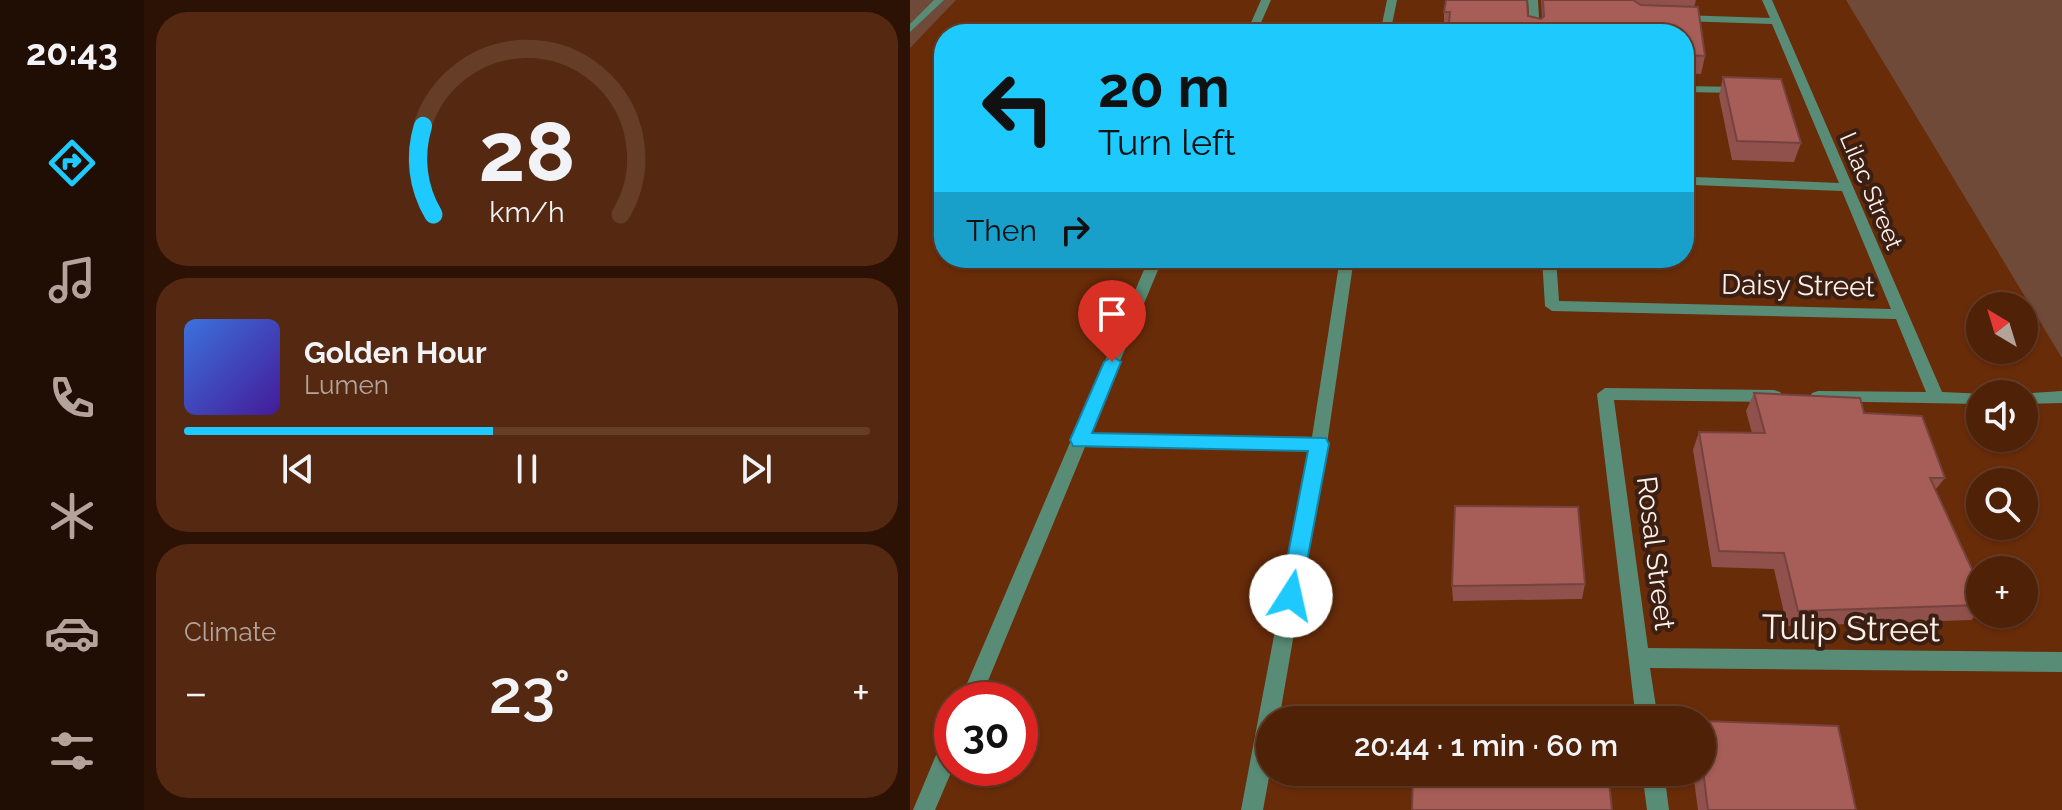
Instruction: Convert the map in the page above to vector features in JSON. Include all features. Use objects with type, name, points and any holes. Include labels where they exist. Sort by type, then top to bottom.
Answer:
[{"type":"street","points":[[912,26],[939,0]]},
{"type":"street","points":[[1255,24],[1266,0]]},
{"type":"street","points":[[1387,24],[1392,0]]},
{"type":"street","points":[[1533,0],[1534,24]]},
{"type":"street","name":"Lilac Street","points":[[1767,0],[1937,399]]},
{"type":"street","points":[[1669,18],[1776,21]]},
{"type":"street","points":[[1694,89],[1759,91]]},
{"type":"street","points":[[1790,92],[1805,92]]},
{"type":"street","points":[[1694,181],[1845,187]]},
{"type":"street","points":[[978,682],[1152,268]]},
{"type":"street","points":[[1252,810],[1319,444],[1345,268]]},
{"type":"street","name":"Daisy Street","points":[[1550,268],[1552,306],[1899,314]]},
{"type":"street","name":"Rosal Street","points":[[1645,706],[1605,394],[1937,399]]},
{"type":"street","points":[[2038,398],[2062,397]]},
{"type":"street","points":[[1937,399],[1966,398]]},
{"type":"street","points":[[1080,440],[1319,444]]},
{"type":"street","name":"Tulip Street","points":[[1639,658],[2062,662]]},
{"type":"street","points":[[924,810],[934,786]]},
{"type":"street","points":[[1655,786],[1658,810]]},
{"type":"shaded area","points":[[910,0],[956,0],[910,48]]},
{"type":"shaded area","points":[[1846,0],[2062,0],[2062,358],[2038,318],[2038,292],[2022,292]]},
{"type":"building","points":[[1446,0],[1527,0],[1528,16],[1541,19],[1544,16],[1543,0],[1633,0],[1641,5],[1698,7],[1705,56],[1694,55],[1694,24],[1449,24],[1450,12],[1444,12]]},
{"type":"building","points":[[1723,77],[1781,79],[1801,143],[1737,141]]},
{"type":"building","points":[[1754,393],[1860,398],[1864,413],[1922,416],[1945,478],[1930,478],[1966,556],[1966,605],[1798,611],[1784,553],[1719,551],[1699,432],[1765,433]]},
{"type":"building","points":[[1455,506],[1578,507],[1585,584],[1452,586]]},
{"type":"building","points":[[1716,722],[1838,726],[1856,810],[1708,810],[1705,786],[1716,786]]},
{"type":"building","points":[[1413,786],[1609,786],[1612,810],[1412,810]]},
{"type":"route","points":[[1112,362],[1080,440],[1319,444],[1291,596]]}]
